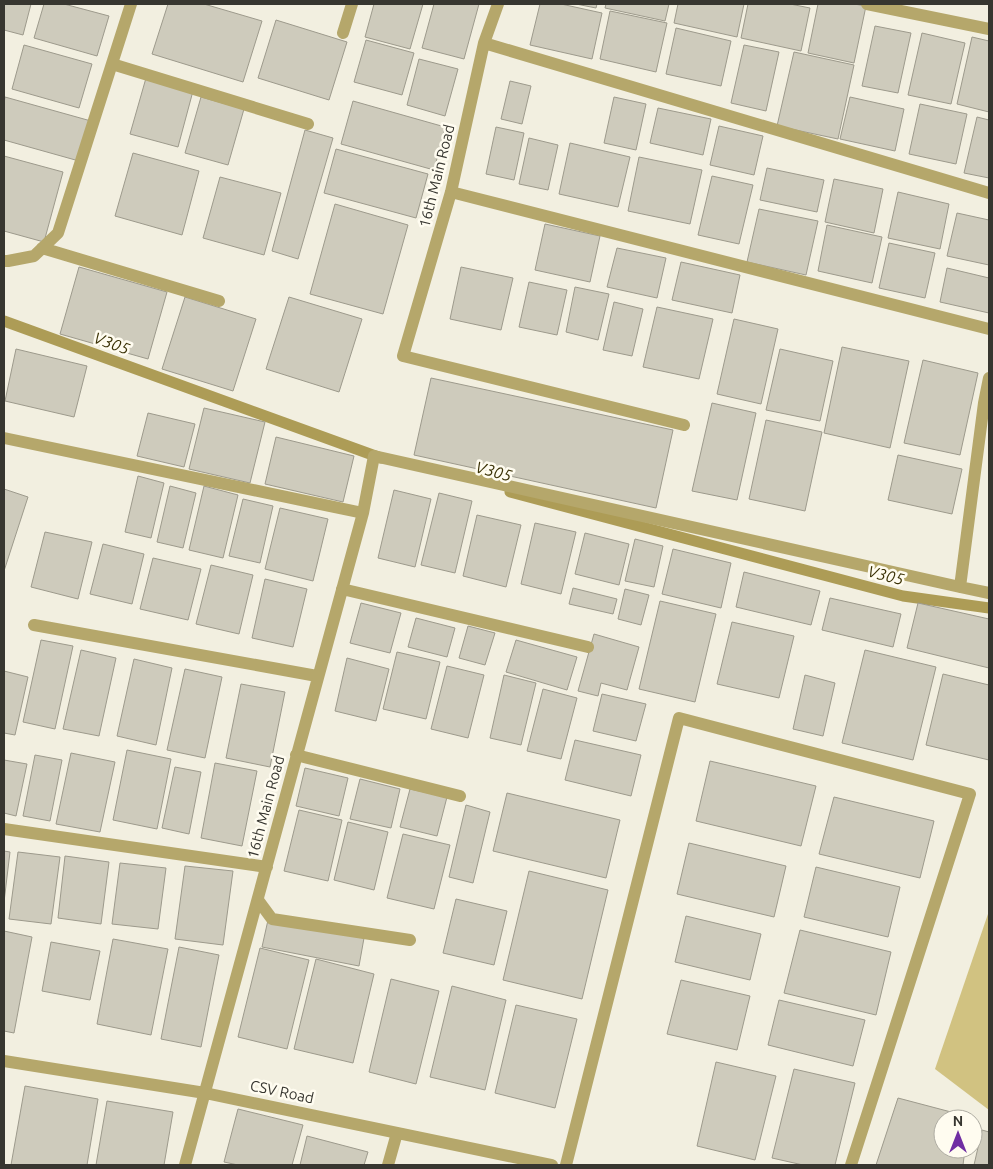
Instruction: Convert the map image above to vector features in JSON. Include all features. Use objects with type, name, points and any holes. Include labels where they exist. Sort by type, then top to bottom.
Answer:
[{"type":"street","points":[[4,261],[34,256],[58,233],[131,4]]},
{"type":"street","points":[[343,33],[352,4]]},
{"type":"street","name":"16th Main Road","points":[[498,4],[484,43],[452,192],[403,356],[684,425]]},
{"type":"street","points":[[867,4],[989,29]]},
{"type":"street","points":[[484,43],[989,193]]},
{"type":"street","points":[[112,64],[308,124]]},
{"type":"street","points":[[452,192],[989,329]]},
{"type":"street","points":[[42,248],[218,301]]},
{"type":"street","points":[[989,378],[987,404],[960,588],[989,593]]},
{"type":"street","points":[[4,438],[363,513]]},
{"type":"street","name":"16th Main Road","points":[[185,1165],[363,513],[374,456],[960,588]]},
{"type":"street","points":[[342,589],[588,646]]},
{"type":"street","points":[[34,625],[317,676]]},
{"type":"street","points":[[566,1165],[679,718],[970,794],[851,1165]]},
{"type":"street","points":[[296,755],[460,796]]},
{"type":"street","points":[[4,828],[267,867]]},
{"type":"street","points":[[258,900],[272,918],[410,940]]},
{"type":"street","name":"CSV Road","points":[[4,1061],[205,1093],[552,1165]]},
{"type":"street","points":[[388,1165],[397,1133]]},
{"type":"shaded area","points":[[989,911],[989,1110],[935,1069]]},
{"type":"building","points":[[4,4],[31,4],[23,35],[4,30]]},
{"type":"building","points":[[44,4],[64,4],[109,16],[97,56],[34,38]]},
{"type":"building","points":[[168,4],[204,4],[262,21],[243,82],[152,54]]},
{"type":"building","points":[[374,4],[423,4],[410,49],[365,37]]},
{"type":"building","points":[[434,4],[479,4],[464,59],[422,48]]},
{"type":"building","points":[[540,4],[561,4],[602,13],[592,59],[530,45]]},
{"type":"building","points":[[576,4],[597,4],[596,8]]},
{"type":"building","points":[[606,4],[669,4],[665,21],[605,8]]},
{"type":"building","points":[[678,4],[744,4],[737,37],[674,23]]},
{"type":"building","points":[[748,4],[790,4],[810,8],[801,51],[741,38]]},
{"type":"building","points":[[818,4],[866,6],[854,63],[808,53]]},
{"type":"building","points":[[610,11],[667,23],[656,72],[600,59]]},
{"type":"building","points":[[276,20],[347,42],[329,100],[258,78]]},
{"type":"building","points":[[875,26],[911,33],[898,93],[862,86]]},
{"type":"building","points":[[676,28],[731,41],[721,86],[666,74]]},
{"type":"building","points":[[922,33],[965,43],[951,104],[908,95]]},
{"type":"building","points":[[972,37],[989,41],[989,112],[957,104]]},
{"type":"building","points":[[366,40],[414,53],[402,95],[354,82]]},
{"type":"building","points":[[24,45],[92,64],[79,108],[12,89]]},
{"type":"building","points":[[744,45],[779,52],[766,111],[731,103]]},
{"type":"building","points":[[794,52],[854,65],[838,139],[777,126]]},
{"type":"building","points":[[419,59],[458,69],[445,116],[407,105]]},
{"type":"building","points":[[146,78],[193,91],[178,147],[130,134]]},
{"type":"building","points":[[510,81],[531,86],[522,124],[501,119]]},
{"type":"building","points":[[5,97],[91,121],[79,161],[4,140]]},
{"type":"building","points":[[201,97],[244,109],[228,165],[185,153]]},
{"type":"building","points":[[614,97],[646,104],[636,150],[604,143]]},
{"type":"building","points":[[850,97],[904,109],[895,151],[840,139]]},
{"type":"building","points":[[353,101],[445,127],[434,170],[341,144]]},
{"type":"building","points":[[920,104],[967,114],[956,164],[909,154]]},
{"type":"building","points":[[658,108],[711,119],[703,155],[650,143]]},
{"type":"building","points":[[977,117],[989,120],[989,178],[964,173]]},
{"type":"building","points":[[719,126],[763,136],[754,175],[710,165]]},
{"type":"building","points":[[496,127],[524,133],[514,180],[486,174]]},
{"type":"building","points":[[305,130],[333,138],[298,259],[272,251]]},
{"type":"building","points":[[529,138],[558,145],[548,190],[519,184]]},
{"type":"building","points":[[570,143],[630,157],[618,207],[559,194]]},
{"type":"building","points":[[336,149],[428,174],[416,218],[324,193]]},
{"type":"building","points":[[133,153],[199,171],[182,235],[115,216]]},
{"type":"building","points":[[4,156],[63,172],[44,242],[4,231]]},
{"type":"building","points":[[639,157],[702,170],[690,224],[628,211]]},
{"type":"building","points":[[767,168],[824,180],[817,212],[760,200]]},
{"type":"building","points":[[712,176],[753,185],[739,244],[698,235]]},
{"type":"building","points":[[220,177],[281,193],[264,255],[203,238]]},
{"type":"building","points":[[834,179],[883,189],[874,233],[825,222]]},
{"type":"building","points":[[898,192],[949,204],[940,249],[888,238]]},
{"type":"building","points":[[335,204],[408,225],[383,314],[310,294]]},
{"type":"building","points":[[759,209],[818,221],[806,275],[747,262]]},
{"type":"building","points":[[957,213],[989,220],[989,265],[947,256]]},
{"type":"building","points":[[545,224],[600,236],[590,282],[535,270]]},
{"type":"building","points":[[827,225],[882,237],[872,283],[818,271]]},
{"type":"building","points":[[889,243],[935,253],[925,298],[879,288]]},
{"type":"building","points":[[617,248],[666,258],[657,298],[607,287]]},
{"type":"building","points":[[681,262],[740,275],[732,313],[672,300]]},
{"type":"building","points":[[79,267],[167,292],[148,359],[60,334]]},
{"type":"building","points":[[461,267],[513,278],[501,330],[450,319]]},
{"type":"building","points":[[947,268],[989,278],[989,313],[940,302]]},
{"type":"building","points":[[529,282],[567,290],[557,335],[519,327]]},
{"type":"building","points":[[575,287],[609,294],[598,340],[566,332]]},
{"type":"building","points":[[185,297],[256,319],[233,391],[162,369]]},
{"type":"building","points":[[289,297],[362,319],[339,392],[266,369]]},
{"type":"building","points":[[614,302],[643,309],[632,356],[603,350]]},
{"type":"building","points":[[657,307],[713,319],[699,379],[643,367]]},
{"type":"building","points":[[734,319],[778,329],[761,404],[717,394]]},
{"type":"building","points":[[842,347],[909,361],[890,448],[824,433]]},
{"type":"building","points":[[16,349],[87,366],[74,417],[5,401]]},
{"type":"building","points":[[780,349],[833,361],[820,421],[766,410]]},
{"type":"building","points":[[923,360],[978,373],[960,455],[904,443]]},
{"type":"building","points":[[431,378],[673,430],[656,508],[414,455]]},
{"type":"building","points":[[712,403],[756,413],[737,500],[692,491]]},
{"type":"building","points":[[204,408],[265,422],[250,483],[189,469]]},
{"type":"building","points":[[148,413],[195,424],[184,467],[137,456]]},
{"type":"building","points":[[766,420],[822,432],[805,511],[749,499]]},
{"type":"building","points":[[276,437],[354,456],[343,502],[265,484]]},
{"type":"building","points":[[898,455],[962,469],[952,514],[888,500]]},
{"type":"building","points":[[138,476],[164,483],[151,538],[125,532]]},
{"type":"building","points":[[170,486],[196,493],[183,548],[157,542]]},
{"type":"building","points":[[204,486],[238,495],[223,558],[189,550]]},
{"type":"building","points":[[4,489],[28,497],[4,571]]},
{"type":"building","points":[[394,490],[431,499],[415,567],[378,558]]},
{"type":"building","points":[[439,493],[472,501],[455,573],[421,565]]},
{"type":"building","points":[[243,499],[273,506],[260,563],[229,556]]},
{"type":"building","points":[[280,508],[328,519],[313,581],[265,569]]},
{"type":"building","points":[[477,515],[521,525],[506,587],[463,576]]},
{"type":"building","points":[[535,523],[576,532],[561,594],[521,584]]},
{"type":"building","points":[[45,532],[92,542],[78,599],[31,587]]},
{"type":"building","points":[[585,533],[629,544],[619,585],[575,574]]},
{"type":"building","points":[[635,539],[663,546],[654,587],[625,581]]},
{"type":"building","points":[[103,544],[144,554],[132,604],[90,594]]},
{"type":"building","points":[[673,549],[731,563],[721,608],[662,594]]},
{"type":"building","points":[[153,558],[201,569],[188,620],[140,609]]},
{"type":"building","points":[[211,565],[253,575],[239,634],[196,624]]},
{"type":"building","points":[[744,572],[820,591],[811,625],[736,607]]},
{"type":"building","points":[[265,579],[307,589],[293,647],[252,638]]},
{"type":"building","points":[[573,588],[617,599],[613,614],[569,604]]},
{"type":"building","points":[[625,589],[649,595],[641,625],[618,619]]},
{"type":"building","points":[[830,598],[901,614],[893,647],[822,630]]},
{"type":"building","points":[[660,601],[716,614],[695,702],[639,689]]},
{"type":"building","points":[[361,603],[401,613],[390,653],[350,643]]},
{"type":"building","points":[[918,603],[989,619],[989,668],[907,648]]},
{"type":"building","points":[[416,618],[455,628],[447,657],[408,647]]},
{"type":"building","points":[[732,622],[794,636],[779,698],[717,684]]},
{"type":"building","points":[[468,626],[495,633],[485,665],[459,658]]},
{"type":"building","points":[[594,634],[639,647],[627,690],[601,683],[598,696],[578,691]]},
{"type":"building","points":[[41,640],[73,646],[55,729],[23,722]]},
{"type":"building","points":[[516,640],[577,657],[567,690],[506,672]]},
{"type":"building","points":[[81,650],[116,658],[99,736],[63,729]]},
{"type":"building","points":[[865,650],[936,667],[913,760],[842,743]]},
{"type":"building","points":[[397,652],[440,662],[426,719],[383,709]]},
{"type":"building","points":[[347,658],[389,669],[376,721],[335,711]]},
{"type":"building","points":[[134,659],[172,668],[156,745],[117,736]]},
{"type":"building","points":[[447,666],[484,675],[468,738],[431,729]]},
{"type":"building","points":[[185,669],[222,677],[205,758],[167,750]]},
{"type":"building","points":[[4,671],[28,677],[15,735],[4,733]]},
{"type":"building","points":[[943,674],[989,685],[989,760],[926,745]]},
{"type":"building","points":[[504,675],[536,683],[521,745],[490,738]]},
{"type":"building","points":[[805,675],[835,683],[823,736],[793,729]]},
{"type":"building","points":[[241,684],[285,692],[270,767],[226,758]]},
{"type":"building","points":[[543,689],[577,698],[561,759],[527,751]]},
{"type":"building","points":[[602,694],[646,704],[636,741],[593,731]]},
{"type":"building","points":[[575,740],[641,755],[631,796],[565,780]]},
{"type":"building","points":[[127,750],[171,759],[157,829],[113,820]]},
{"type":"building","points":[[71,753],[115,762],[100,832],[56,824]]},
{"type":"building","points":[[35,755],[62,760],[50,821],[23,816]]},
{"type":"building","points":[[4,760],[27,764],[16,816],[4,813]]},
{"type":"building","points":[[710,761],[816,786],[801,846],[696,821]]},
{"type":"building","points":[[215,763],[257,771],[242,846],[201,838]]},
{"type":"building","points":[[175,767],[201,772],[189,834],[162,828]]},
{"type":"building","points":[[305,768],[348,778],[339,816],[296,806]]},
{"type":"building","points":[[360,779],[400,789],[391,828],[350,819]]},
{"type":"building","points":[[410,789],[447,797],[437,836],[400,827]]},
{"type":"building","points":[[507,793],[620,820],[606,878],[493,851]]},
{"type":"building","points":[[834,797],[934,821],[920,878],[819,854]]},
{"type":"building","points":[[466,805],[490,812],[473,883],[449,877]]},
{"type":"building","points":[[299,810],[342,820],[328,881],[284,871]]},
{"type":"building","points":[[348,822],[388,832],[374,890],[334,880]]},
{"type":"building","points":[[403,834],[450,845],[434,909],[387,898]]},
{"type":"building","points":[[689,843],[786,866],[774,917],[677,894]]},
{"type":"building","points":[[4,851],[10,852],[4,902]]},
{"type":"building","points":[[18,852],[60,857],[51,924],[9,919]]},
{"type":"building","points":[[65,856],[109,862],[101,924],[58,918]]},
{"type":"building","points":[[120,863],[166,868],[158,929],[112,924]]},
{"type":"building","points":[[185,866],[233,871],[223,945],[175,939]]},
{"type":"building","points":[[816,867],[900,887],[888,937],[804,917]]},
{"type":"building","points":[[529,871],[608,890],[582,999],[503,980]]},
{"type":"building","points":[[456,899],[507,911],[494,965],[443,953]]},
{"type":"building","points":[[686,916],[761,934],[750,980],[675,962]]},
{"type":"building","points":[[268,920],[364,938],[359,966],[262,947]]},
{"type":"building","points":[[800,930],[891,952],[876,1015],[784,993]]},
{"type":"building","points":[[4,931],[32,937],[14,1033],[4,1031]]},
{"type":"building","points":[[113,939],[168,949],[151,1035],[97,1024]]},
{"type":"building","points":[[51,942],[100,951],[90,1000],[42,991]]},
{"type":"building","points":[[179,947],[219,955],[201,1047],[161,1039]]},
{"type":"building","points":[[260,948],[309,960],[287,1049],[238,1037]]},
{"type":"building","points":[[316,959],[374,974],[353,1063],[294,1049]]},
{"type":"building","points":[[391,979],[439,991],[416,1084],[369,1072]]},
{"type":"building","points":[[681,980],[750,996],[737,1050],[667,1034]]},
{"type":"building","points":[[452,986],[506,1000],[485,1090],[430,1077]]},
{"type":"building","points":[[779,1000],[865,1020],[853,1066],[768,1045]]},
{"type":"building","points":[[516,1005],[577,1019],[555,1108],[495,1093]]},
{"type":"building","points":[[716,1062],[776,1076],[755,1160],[697,1146]]},
{"type":"building","points":[[794,1069],[855,1083],[835,1165],[803,1165],[772,1158]]},
{"type":"building","points":[[25,1086],[98,1099],[87,1165],[11,1165]]},
{"type":"building","points":[[898,1098],[940,1109],[933,1109],[933,1159],[964,1159],[963,1165],[876,1165]]},
{"type":"building","points":[[107,1101],[173,1112],[164,1165],[96,1165]]},
{"type":"building","points":[[238,1109],[303,1125],[292,1165],[238,1165],[224,1162]]},
{"type":"building","points":[[983,1130],[989,1132],[989,1165],[974,1165],[975,1159],[983,1159]]},
{"type":"building","points":[[307,1136],[368,1152],[364,1165],[300,1165]]},
{"type":"waterway","name":"V305","points":[[4,321],[381,458]]},
{"type":"waterway","name":"V305","points":[[510,492],[903,596],[989,608]]}]
